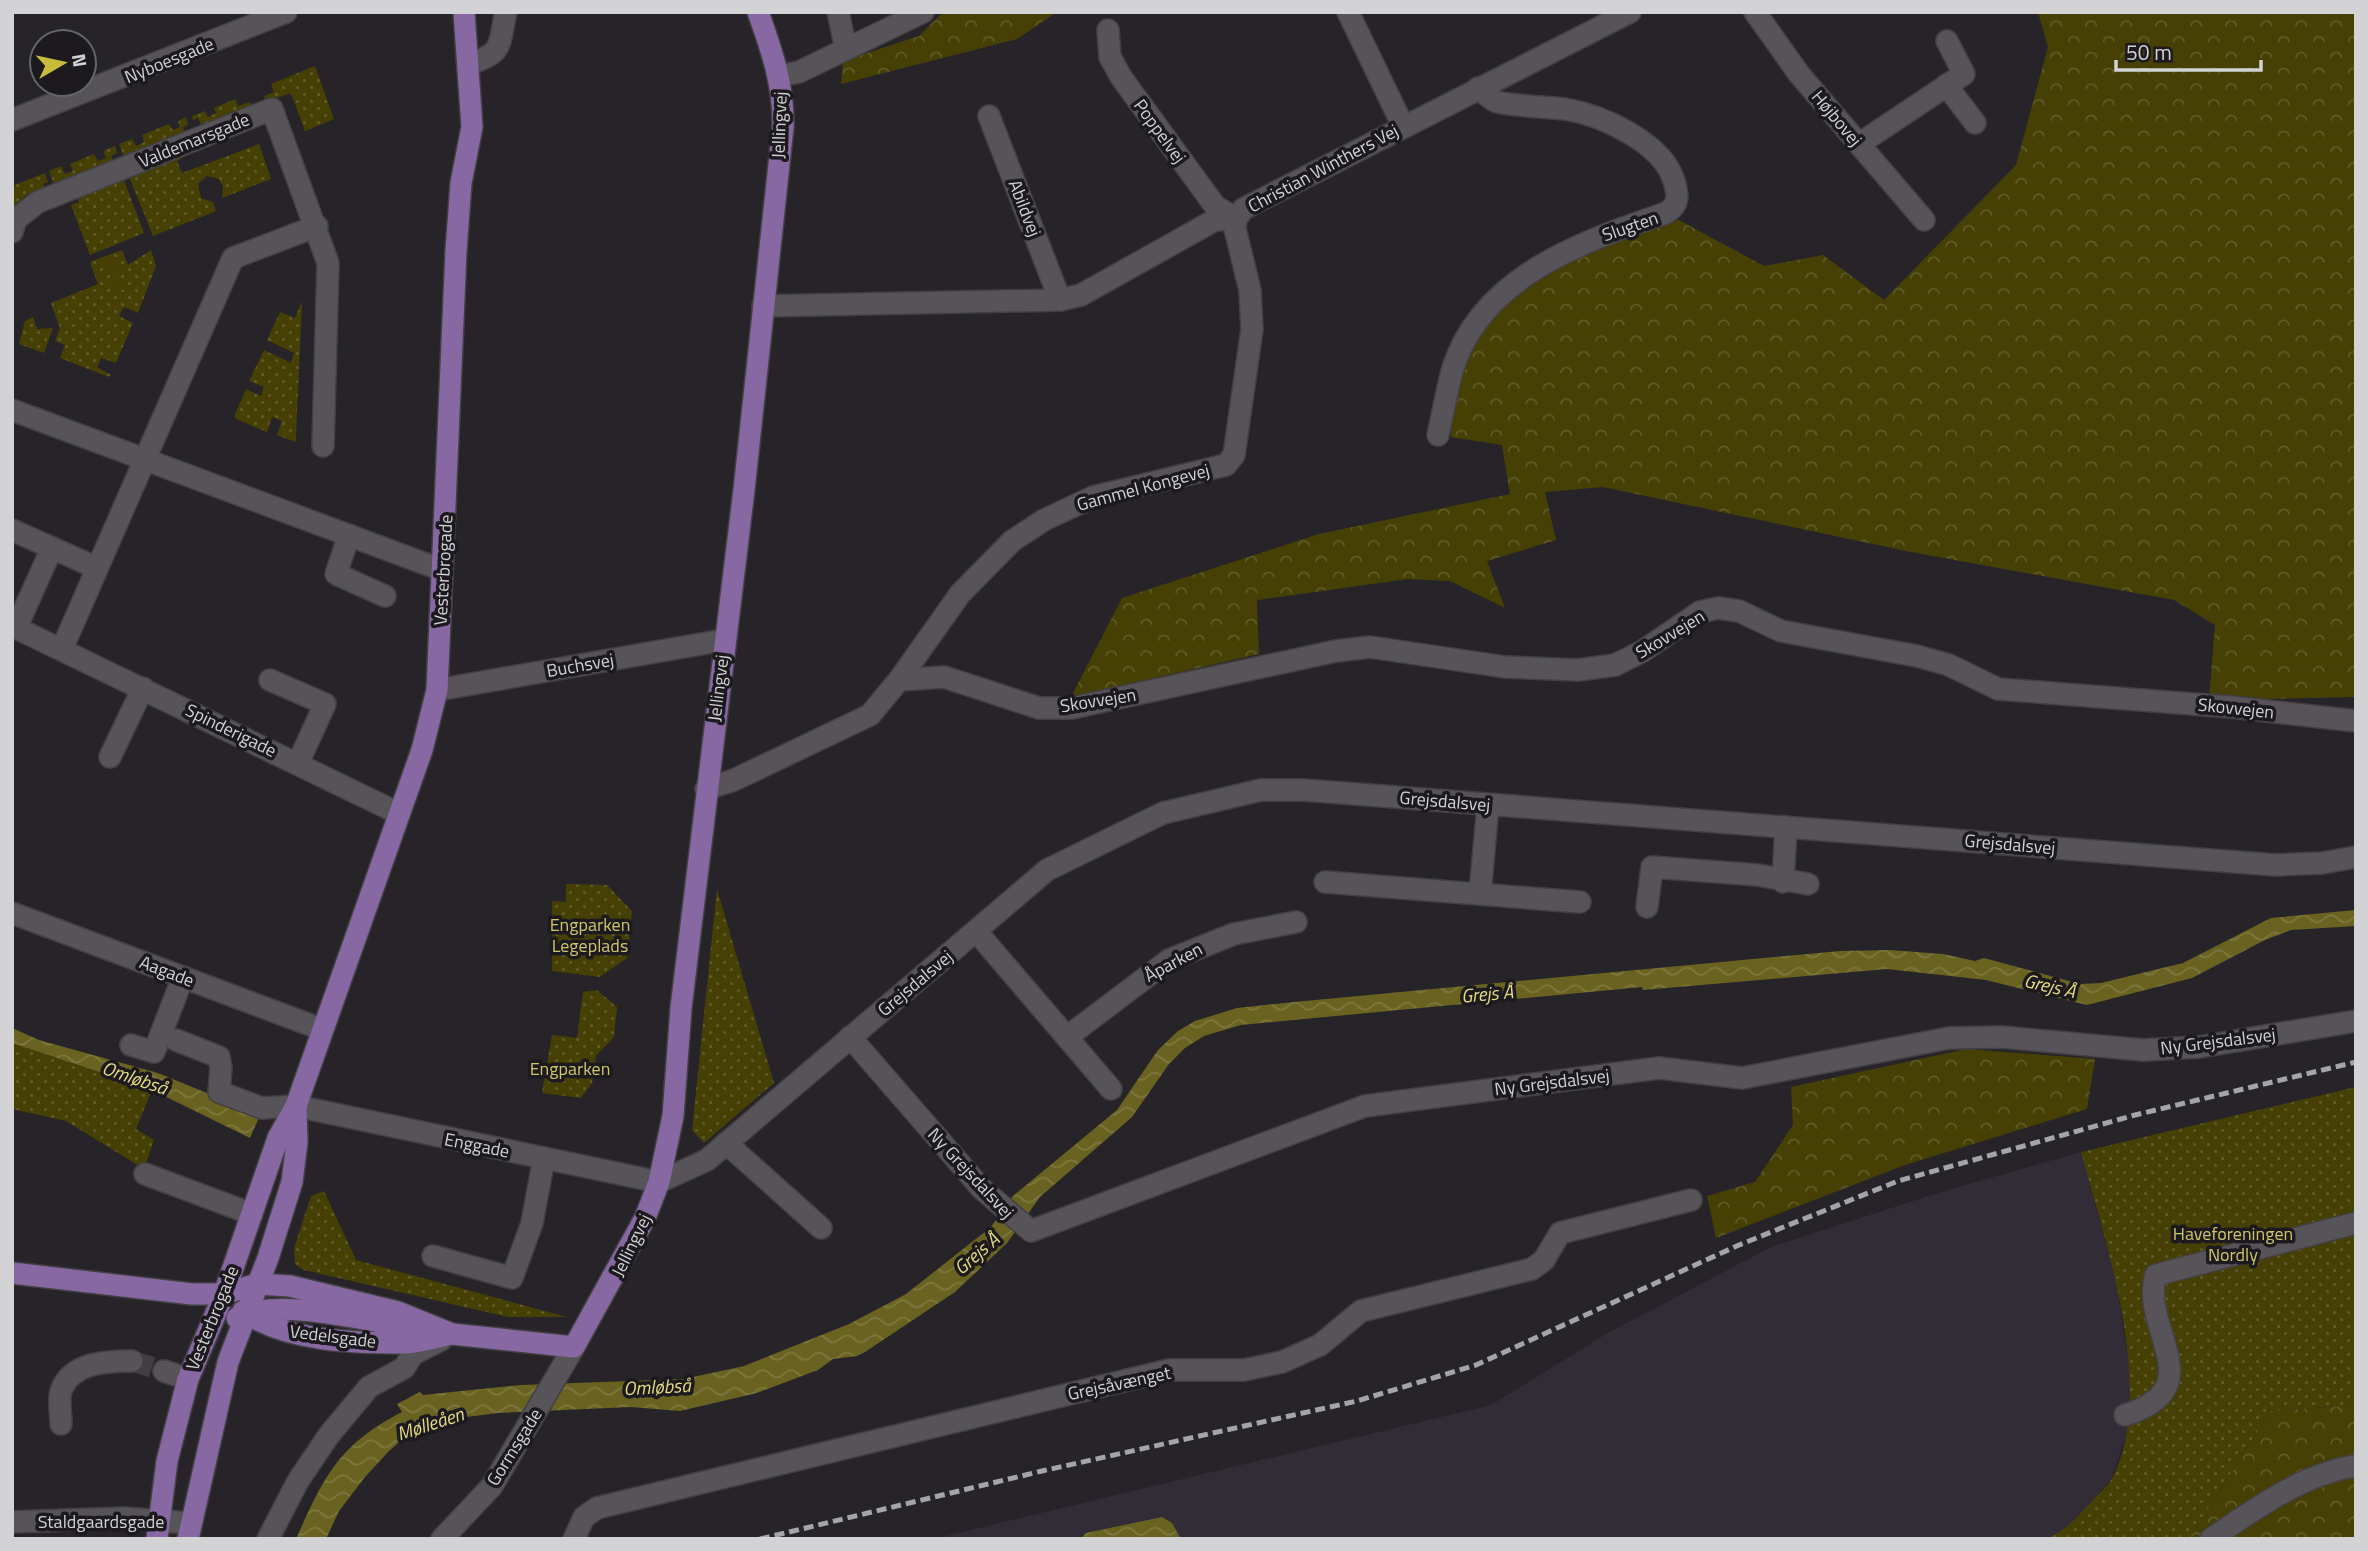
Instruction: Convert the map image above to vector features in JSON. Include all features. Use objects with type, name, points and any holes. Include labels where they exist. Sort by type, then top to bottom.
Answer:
[{"type":"main road","name":"Vesterbrogade","points":[[158,1529],[167,1461],[188,1379],[224,1294],[278,1138],[296,1106],[321,1029],[422,750],[437,690],[456,251],[461,183],[472,127],[464,12]]},
{"type":"main road","name":"Jellingvej","points":[[574,1347],[631,1248],[659,1182],[673,1116],[681,1008],[744,490],[783,127],[784,102],[779,76],[758,12]]},
{"type":"main road","name":"Vesterbrogade","points":[[189,1531],[225,1372],[292,1182],[297,1142],[296,1106]]},
{"type":"main road","name":"Vedelsgade","points":[[12,1273],[162,1293],[224,1294],[257,1284],[290,1286],[398,1312],[452,1334],[574,1347]]},
{"type":"main road","points":[[224,1294],[246,1313]]},
{"type":"main road","points":[[201,1344],[219,1328],[246,1313],[288,1308],[452,1334]]},
{"type":"street","name":"Nyboesgade","points":[[12,120],[286,12]]},
{"type":"street","points":[[469,64],[492,57],[497,49],[506,12]]},
{"type":"street","points":[[838,12],[846,49]]},
{"type":"street","points":[[779,76],[799,72],[923,12]]},
{"type":"street","points":[[1348,12],[1403,126]]},
{"type":"street","name":"Christian Winthers Vej","points":[[763,306],[1060,300],[1081,295],[1215,220],[1236,219],[1252,202],[1630,12]]},
{"type":"street","name":"Højbovej","points":[[1755,12],[1799,74],[1924,220]]},
{"type":"street","name":"Poppelvej","points":[[1108,30],[1110,57],[1121,77],[1215,206],[1236,219]]},
{"type":"street","points":[[1859,144],[1964,74],[1947,41]]},
{"type":"street","points":[[1946,86],[1975,123]]},
{"type":"street","name":"Slugten","points":[[1438,435],[1454,366],[1468,335],[1493,303],[1532,272],[1570,247],[1666,213],[1674,208],[1678,197],[1672,174],[1660,154],[1644,142],[1569,110],[1497,103],[1478,88]]},
{"type":"street","name":"Valdemarsgade","points":[[12,232],[16,219],[38,202],[272,109],[328,262],[323,446]]},
{"type":"street","name":"Abildvej","points":[[989,116],[1060,300]]},
{"type":"street","name":"Gammel Kongevej","points":[[706,789],[734,780],[847,729],[870,715],[899,680],[960,594],[1012,541],[1066,508],[1093,497],[1226,465],[1234,455],[1252,329],[1251,290],[1236,239],[1236,219]]},
{"type":"street","points":[[62,649],[233,258],[317,226]]},
{"type":"street","points":[[12,410],[442,570]]},
{"type":"street","points":[[12,530],[97,568]]},
{"type":"street","points":[[349,535],[336,574],[384,596]]},
{"type":"street","points":[[14,627],[52,548]]},
{"type":"street","name":"Skovvejen","points":[[899,680],[944,677],[1039,708],[1072,708],[1336,651],[1370,647],[1504,667],[1578,670],[1615,664],[1643,651],[1700,612],[1718,608],[1738,611],[1781,631],[1917,656],[1949,665],[1998,689],[2232,707],[2356,721]]},
{"type":"street","name":"Spinderigade","points":[[14,627],[398,813]]},
{"type":"street","name":"Buchsvej","points":[[437,690],[724,640]]},
{"type":"street","points":[[270,680],[324,704],[298,763]]},
{"type":"street","points":[[110,757],[143,688]]},
{"type":"street","name":"Grejsdalsvej","points":[[659,1182],[706,1160],[1048,870],[1163,813],[1213,799],[1261,790],[1304,790],[2276,865],[2322,863],[2356,857]]},
{"type":"street","points":[[1480,894],[1489,805]]},
{"type":"street","points":[[1783,882],[1786,827]]},
{"type":"street","points":[[1647,907],[1651,867],[1758,875],[1783,882],[1808,884]]},
{"type":"street","points":[[1325,882],[1580,902]]},
{"type":"street","name":"Aagade","points":[[12,913],[321,1029]]},
{"type":"street","name":"Åparken","points":[[1067,1037],[1169,960],[1234,934],[1296,922]]},
{"type":"street","points":[[976,930],[1111,1088]]},
{"type":"street","points":[[131,1045],[154,1052],[183,977]]},
{"type":"street","name":"Ny Grejsdalsvej","points":[[850,1037],[1002,1208],[1025,1229],[1039,1230],[1365,1106],[1659,1068],[1742,1078],[1763,1076],[1949,1038],[2002,1037],[2143,1050],[2199,1046],[2356,1021]]},
{"type":"street","name":"Enggade","points":[[176,1040],[219,1057],[219,1092],[262,1108],[296,1106],[659,1182]]},
{"type":"street","points":[[726,1143],[821,1227]]},
{"type":"street","points":[[433,1256],[512,1278],[531,1223],[544,1158]]},
{"type":"street","points":[[145,1174],[252,1214]]},
{"type":"street","name":"Grejsåvænget","points":[[574,1539],[584,1517],[597,1508],[1168,1370],[1244,1370],[1282,1362],[1320,1345],[1361,1311],[1532,1269],[1544,1260],[1560,1233],[1691,1200]]},
{"type":"street","points":[[2125,1415],[2142,1410],[2160,1398],[2170,1381],[2170,1358],[2151,1291],[2156,1275],[2356,1223]]},
{"type":"street","points":[[268,1539],[298,1481],[328,1435],[369,1387],[404,1368],[412,1354],[452,1334]]},
{"type":"street","name":"Gormsgade","points":[[457,1534],[492,1486],[574,1347]]},
{"type":"street","points":[[61,1424],[61,1392],[75,1373],[81,1368],[101,1362],[132,1361]]},
{"type":"street","points":[[163,1371],[188,1379]]},
{"type":"street","points":[[2211,1539],[2243,1517],[2305,1483],[2342,1468],[2356,1466]]},
{"type":"street","name":"Staldgaardsgade","points":[[20,1527],[189,1531]]},
{"type":"shaded area","points":[[2081,1152],[2115,1276],[2129,1365],[2131,1420],[2111,1480],[2062,1533],[2045,1539],[933,1539],[1491,1405],[1606,1334],[1771,1247],[1944,1191]]},
{"type":"green space","points":[[943,12],[1057,12],[1017,39],[841,84],[843,61],[919,36]]},
{"type":"green space","points":[[2038,12],[2356,12],[2356,697],[2209,700],[2215,625],[2174,600],[1911,552],[1603,487],[1545,492],[1556,540],[1487,561],[1505,608],[1450,581],[1408,579],[1257,600],[1259,654],[1071,697],[1122,598],[1319,534],[1510,494],[1502,445],[1451,437],[1456,392],[1470,353],[1493,320],[1523,292],[1558,268],[1597,249],[1677,219],[1764,266],[1823,255],[1884,300],[2016,165],[2048,47]]},
{"type":"green space","points":[[315,66],[334,119],[305,131],[291,93],[266,102],[264,96],[274,92],[271,84]]},
{"type":"green space","points":[[235,99],[238,106],[250,102],[252,107],[202,127],[198,118],[193,120],[192,116],[205,111],[208,117],[216,113],[214,108]]},
{"type":"green space","points":[[186,117],[188,125],[183,127],[185,133],[124,157],[119,144],[132,139],[136,146],[144,142],[142,135],[169,124],[173,130],[180,127],[178,121]]},
{"type":"green space","points":[[259,144],[271,179],[222,198],[223,187],[219,179],[207,176],[198,184],[201,198],[213,202],[216,211],[153,236],[128,174],[183,151],[184,157],[177,161],[182,173]]},
{"type":"green space","points":[[115,146],[117,153],[111,156],[114,162],[55,187],[49,171],[61,166],[65,174],[73,171],[70,164],[94,154],[98,161],[106,158],[103,151]]},
{"type":"green space","points":[[45,173],[48,182],[43,184],[45,189],[25,196],[12,209],[12,186]]},
{"type":"green space","points":[[122,175],[144,233],[90,255],[71,205],[79,202],[77,194]]},
{"type":"green space","points":[[122,250],[128,265],[151,250],[156,266],[138,313],[124,307],[119,316],[133,323],[116,363],[101,358],[97,367],[111,375],[109,377],[60,358],[65,345],[55,341],[60,328],[51,303],[98,284],[90,262]]},
{"type":"green space","points":[[113,255],[125,289],[116,292],[104,258]]},
{"type":"green space","points":[[302,301],[296,442],[277,435],[282,421],[272,417],[267,432],[236,419],[235,415],[246,389],[261,396],[264,387],[249,381],[264,350],[291,363],[294,353],[267,340],[280,312],[295,318]]},
{"type":"green space","points":[[33,317],[37,329],[53,328],[44,353],[19,344],[25,321]]},
{"type":"green space","name":"Engparken Legeplads","points":[[566,884],[607,885],[632,911],[627,958],[600,977],[552,971],[552,901],[566,902]]},
{"type":"green space","points":[[717,889],[774,1083],[704,1143],[692,1130]]},
{"type":"green space","name":"Engparken","points":[[597,990],[617,1007],[614,1037],[596,1056],[592,1083],[581,1098],[542,1093],[552,1035],[577,1038],[583,992]]},
{"type":"green space","points":[[12,1043],[152,1090],[136,1129],[154,1140],[144,1169],[66,1121],[12,1109]]},
{"type":"green space","points":[[1966,1049],[2095,1059],[2087,1109],[1905,1165],[1716,1238],[1707,1196],[1755,1182],[1793,1125],[1791,1087]]},
{"type":"green space","name":"Haveforeningen Nordly","points":[[2356,1087],[2356,1405],[2271,1411],[2189,1539],[2045,1539],[2069,1524],[2111,1480],[2124,1445],[2130,1405],[2123,1317],[2081,1152]]},
{"type":"green space","points":[[324,1191],[356,1260],[567,1317],[508,1317],[304,1270],[295,1264],[294,1248],[311,1196]]},
{"type":"green space","points":[[2356,1405],[2356,1539],[2189,1539],[2271,1411]]},
{"type":"water","points":[[2356,910],[2356,926],[2291,930],[2265,940],[2192,978],[2087,1005],[1986,980],[1887,969],[1643,990],[1642,987],[1241,1025],[1204,1036],[1185,1048],[1169,1064],[1132,1117],[1040,1197],[1007,1243],[955,1292],[865,1352],[857,1356],[833,1359],[818,1370],[757,1393],[680,1411],[631,1407],[498,1413],[443,1420],[409,1434],[389,1451],[339,1511],[326,1539],[296,1539],[325,1480],[348,1450],[380,1424],[402,1412],[397,1404],[420,1392],[423,1395],[521,1385],[684,1379],[744,1366],[849,1324],[906,1294],[991,1227],[1013,1196],[1117,1110],[1158,1050],[1178,1031],[1195,1021],[1237,1008],[1840,951],[1889,950],[1943,954],[1975,961],[1984,958],[2080,984],[2101,983],[2183,963],[2271,918]]},
{"type":"water","name":"Omløbså","points":[[12,1028],[39,1040],[158,1073],[260,1115],[250,1138],[150,1089],[12,1043]]},
{"type":"water","points":[[1162,1517],[1172,1523],[1181,1539],[1081,1539],[1086,1533]]},
{"type":"tunnel","points":[[132,1361],[164,1371]]},
{"type":"railway","points":[[760,1539],[1042,1471],[1357,1401],[1476,1365],[1739,1245],[1898,1181],[2135,1115],[2356,1062]]},
{"type":"water label","name":"Grejs Å","points":[[2050,985]]},
{"type":"water label","name":"Grejs Å","points":[[1487,993]]},
{"type":"water label","name":"Grejs Å","points":[[976,1253]]},
{"type":"water label","name":"Mølleåen","points":[[430,1423]]}]
